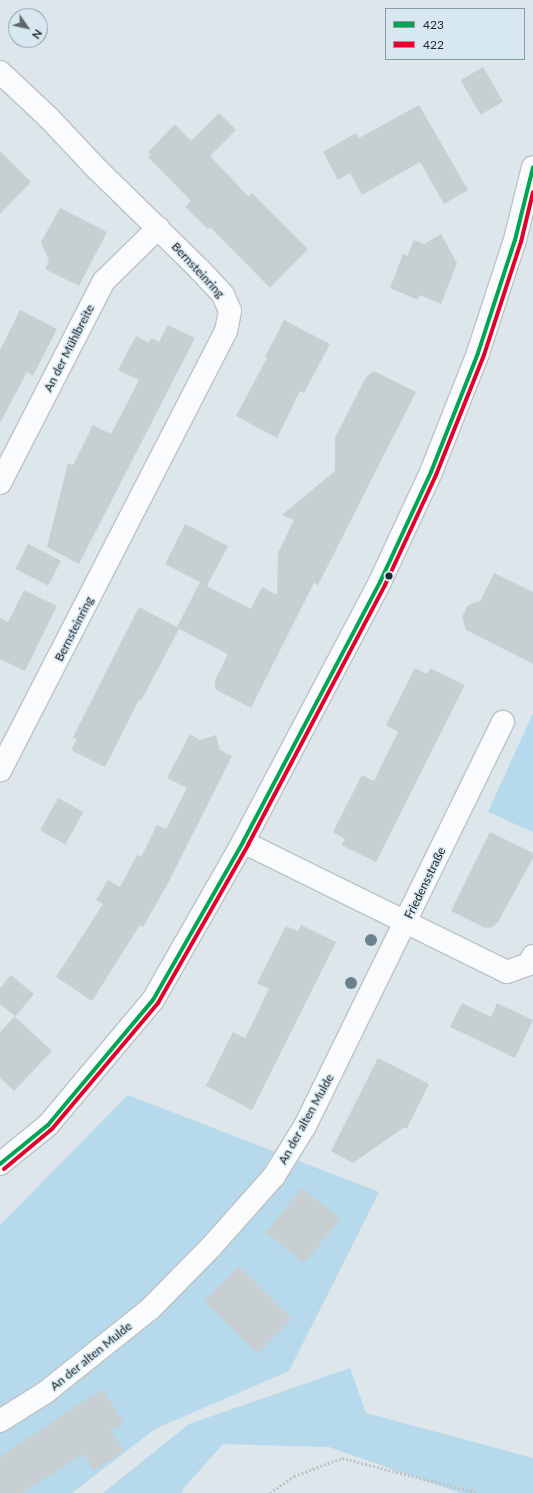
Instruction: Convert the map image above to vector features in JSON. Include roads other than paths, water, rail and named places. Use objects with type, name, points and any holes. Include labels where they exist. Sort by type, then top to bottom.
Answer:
[{"type":"street","name":"Bernsteinring","points":[[0,72],[48,117],[97,169],[158,228],[223,295],[230,311],[226,331],[0,770]]},
{"type":"street","points":[[0,1164],[48,1125],[153,1000],[243,842],[380,582],[430,472],[478,353],[515,240],[533,167]]},
{"type":"street","name":"An der Mühlbreite","points":[[0,483],[104,281],[158,228]]},
{"type":"street","name":"Friedensstraße","points":[[243,842],[406,923],[503,722]]},
{"type":"street","points":[[406,923],[507,972],[529,964],[533,956]]},
{"type":"street","name":"An der alten Mulde","points":[[0,1421],[46,1392],[150,1309],[211,1247],[274,1176],[305,1126],[406,923]]}]
